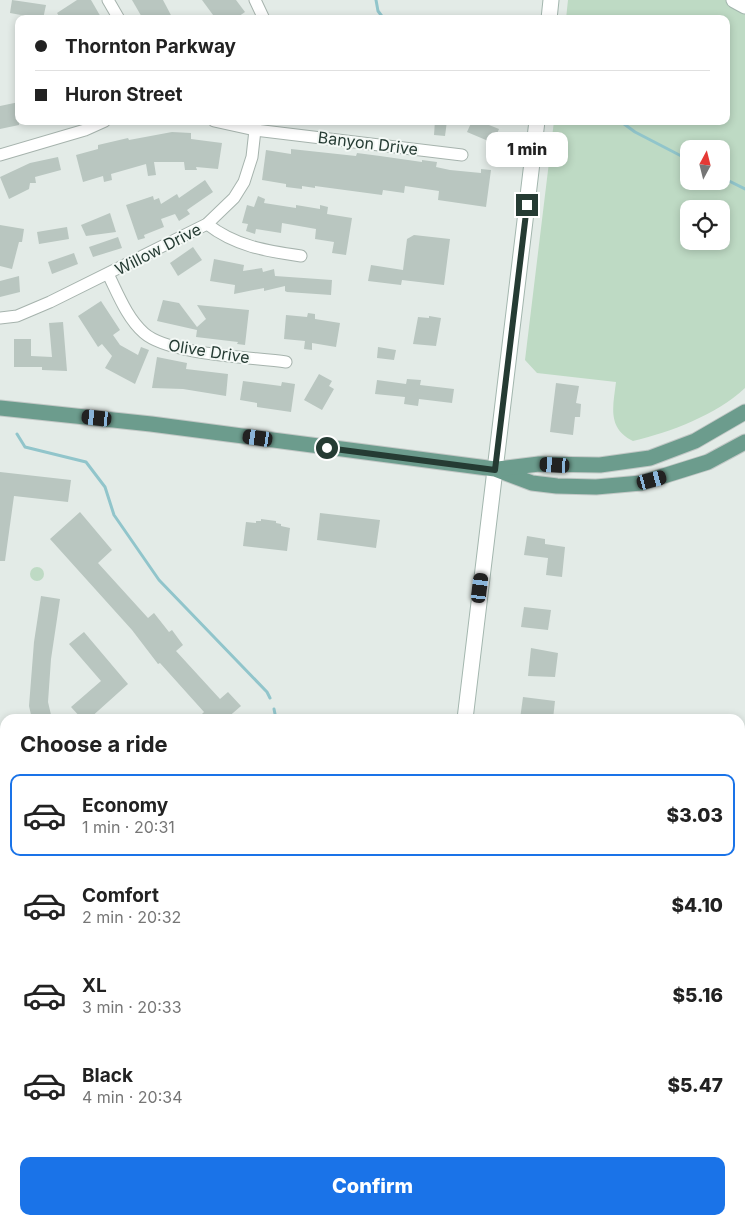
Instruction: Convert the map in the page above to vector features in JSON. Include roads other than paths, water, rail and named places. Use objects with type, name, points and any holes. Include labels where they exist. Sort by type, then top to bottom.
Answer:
[{"type":"main road","points":[[549,15],[551,0]]},
{"type":"main road","points":[[734,0],[745,6]]},
{"type":"main road","points":[[466,714],[537,125]]},
{"type":"main road","points":[[0,408],[151,424],[495,470],[532,483],[557,486],[596,487],[641,483],[708,462],[745,442]]},
{"type":"main road","points":[[495,470],[539,464],[600,464],[650,458],[695,441],[745,412]]},
{"type":"street","points":[[108,0],[117,15]]},
{"type":"street","points":[[255,0],[262,15]]},
{"type":"street","points":[[0,155],[96,125]]},
{"type":"street","name":"Banyon Drive","points":[[255,125],[462,155]]},
{"type":"street","name":"Willow Drive","points":[[0,318],[29,312],[207,224],[234,198],[244,182],[252,157],[255,125]]},
{"type":"street","points":[[207,224],[222,236],[236,243],[301,256]]},
{"type":"street","name":"Olive Drive","points":[[108,274],[132,318],[151,339],[184,349],[286,362]]},
{"type":"waterway","points":[[376,0],[378,11],[381,15]]},
{"type":"waterway","points":[[625,125],[680,155]]},
{"type":"waterway","points":[[730,182],[745,189]]},
{"type":"waterway","points":[[17,434],[25,447],[86,462],[105,487],[114,515],[159,580],[267,692],[270,698]]},
{"type":"waterway","points":[[274,709],[275,714]]}]
